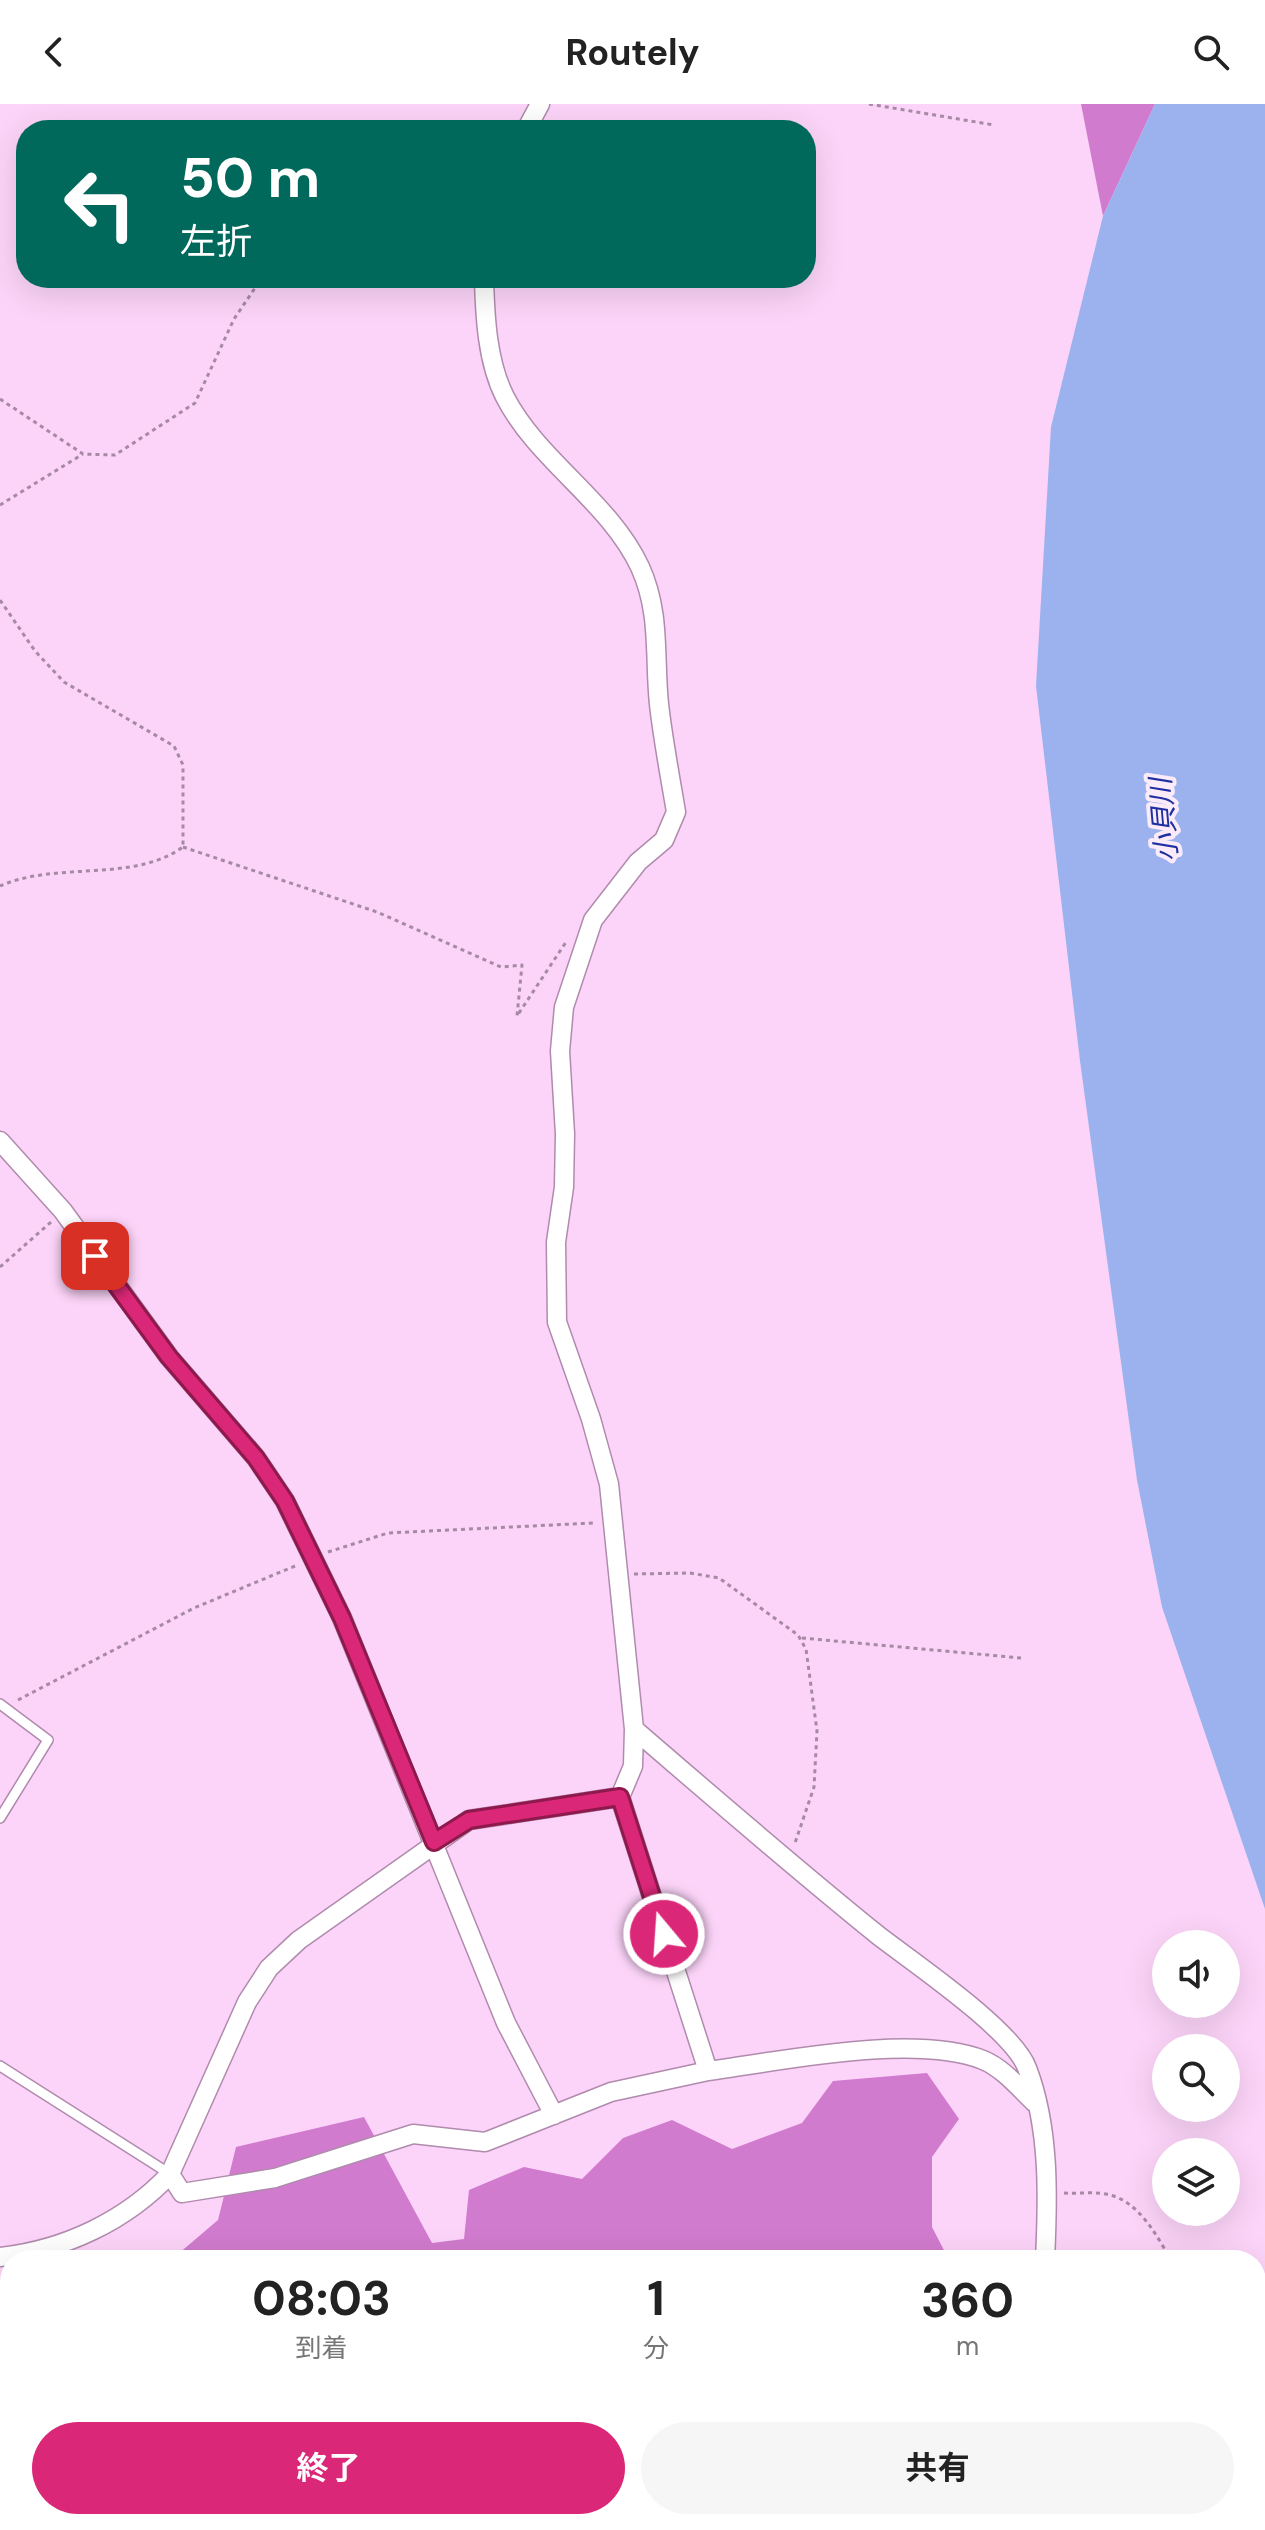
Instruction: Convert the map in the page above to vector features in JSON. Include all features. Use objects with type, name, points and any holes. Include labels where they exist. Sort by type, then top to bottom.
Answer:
[{"type":"street","points":[[484,288],[485,319],[504,395],[523,424],[628,546],[651,597],[658,627],[659,701],[676,812],[664,840],[638,862],[592,924],[564,1007],[560,1051],[564,1187],[555,1283],[557,1322],[591,1419],[609,1484],[615,1522],[634,1729],[633,1766],[620,1797],[708,2071]]},
{"type":"street","points":[[0,1141],[63,1211],[169,1357],[256,1458],[285,1501],[342,1618],[506,2023],[554,2115]]},
{"type":"street","points":[[634,1729],[789,1861],[948,1988],[1014,2048],[1027,2067],[1049,2192],[1046,2250]]},
{"type":"street","points":[[38,2250],[95,2230],[139,2204],[170,2174],[247,2002],[269,1968],[299,1940],[469,1820],[620,1797]]},
{"type":"street","points":[[170,2174],[182,2193],[275,2178],[413,2134],[485,2142],[611,2092],[708,2071],[841,2052],[940,2050],[984,2060],[1035,2103]]},
{"type":"lane","points":[[0,1818],[48,1740],[2,1706]]},
{"type":"lane","points":[[0,2066],[170,2174]]},
{"type":"path","points":[[869,104],[994,125]]},
{"type":"path","points":[[0,399],[83,454],[115,455],[195,403],[234,319],[255,288]]},
{"type":"path","points":[[0,505],[83,454]]},
{"type":"path","points":[[0,600],[35,651],[64,682],[174,746],[183,765],[183,847]]},
{"type":"path","points":[[183,847],[377,912],[501,967],[522,965],[517,1016],[570,937],[578,928],[592,924]]},
{"type":"path","points":[[0,886],[65,872],[166,859],[183,847]]},
{"type":"path","points":[[0,1267],[63,1211]]},
{"type":"path","points":[[2,1706],[194,1608],[364,1538],[388,1533],[615,1522]]},
{"type":"path","points":[[619,1574],[690,1573],[719,1578],[800,1637],[806,1649],[817,1731],[814,1787],[789,1861]]},
{"type":"path","points":[[800,1637],[1021,1658]]},
{"type":"path","points":[[1049,2192],[1110,2195],[1130,2204],[1156,2234],[1165,2250]]},
{"type":"shaded area","points":[[1081,104],[1155,104],[1103,216]]},
{"type":"shaded area","points":[[927,2073],[959,2119],[932,2157],[932,2227],[944,2250],[183,2250],[218,2220],[236,2147],[364,2117],[432,2243],[464,2239],[469,2190],[524,2167],[582,2179],[623,2138],[672,2120],[732,2149],[802,2123],[833,2081]]},
{"type":"water","name":"小貝川","points":[[1155,104],[1265,104],[1265,1909],[1162,1607],[1137,1480],[1080,1061],[1036,686],[1051,427],[1103,216]]},
{"type":"route","points":[[95,1256],[169,1357],[256,1458],[285,1501],[342,1618],[434,1842],[469,1820],[620,1797],[664,1934]]}]
